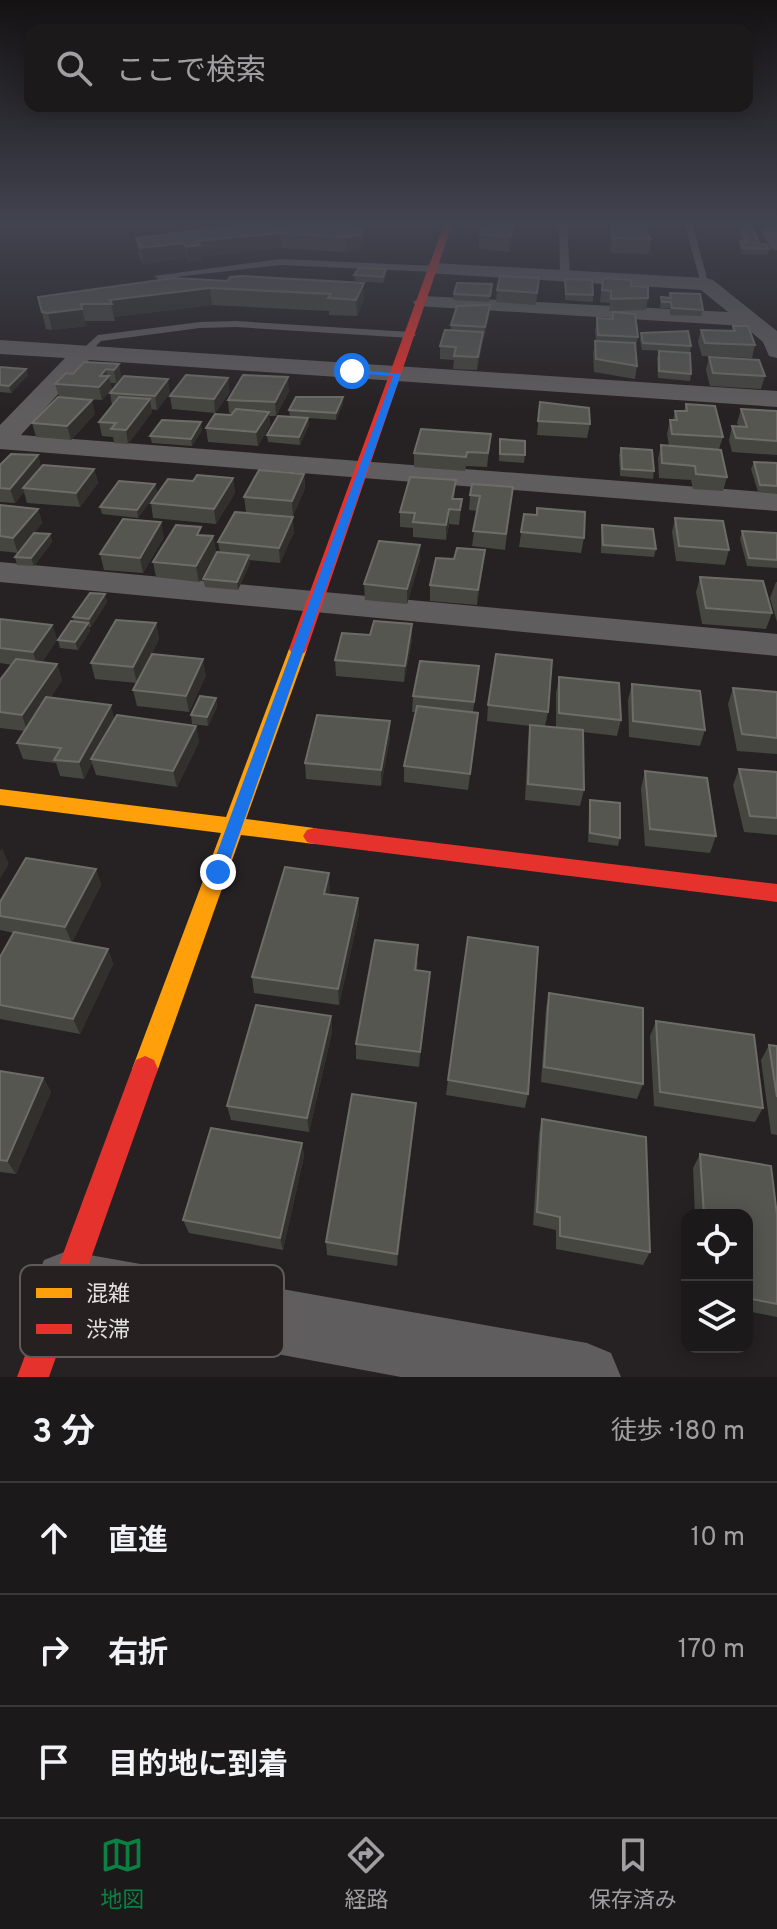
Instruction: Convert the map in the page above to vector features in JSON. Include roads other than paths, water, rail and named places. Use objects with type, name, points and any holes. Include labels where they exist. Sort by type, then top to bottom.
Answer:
[{"type":"street","points":[[74,1265],[428,286]]},
{"type":"street","points":[[709,286],[773,339],[777,351]]},
{"type":"street","points":[[423,302],[750,320]]},
{"type":"street","points":[[0,347],[777,399]]},
{"type":"street","points":[[0,441],[83,353]]},
{"type":"street","points":[[0,441],[777,502]]},
{"type":"street","points":[[0,572],[777,645]]},
{"type":"street","points":[[0,797],[777,893]]},
{"type":"street","points":[[284,1322],[587,1377]]},
{"type":"street","points":[[33,1377],[40,1357]]},
{"type":"lane","points":[[83,353],[98,338],[200,325],[411,335]]}]
